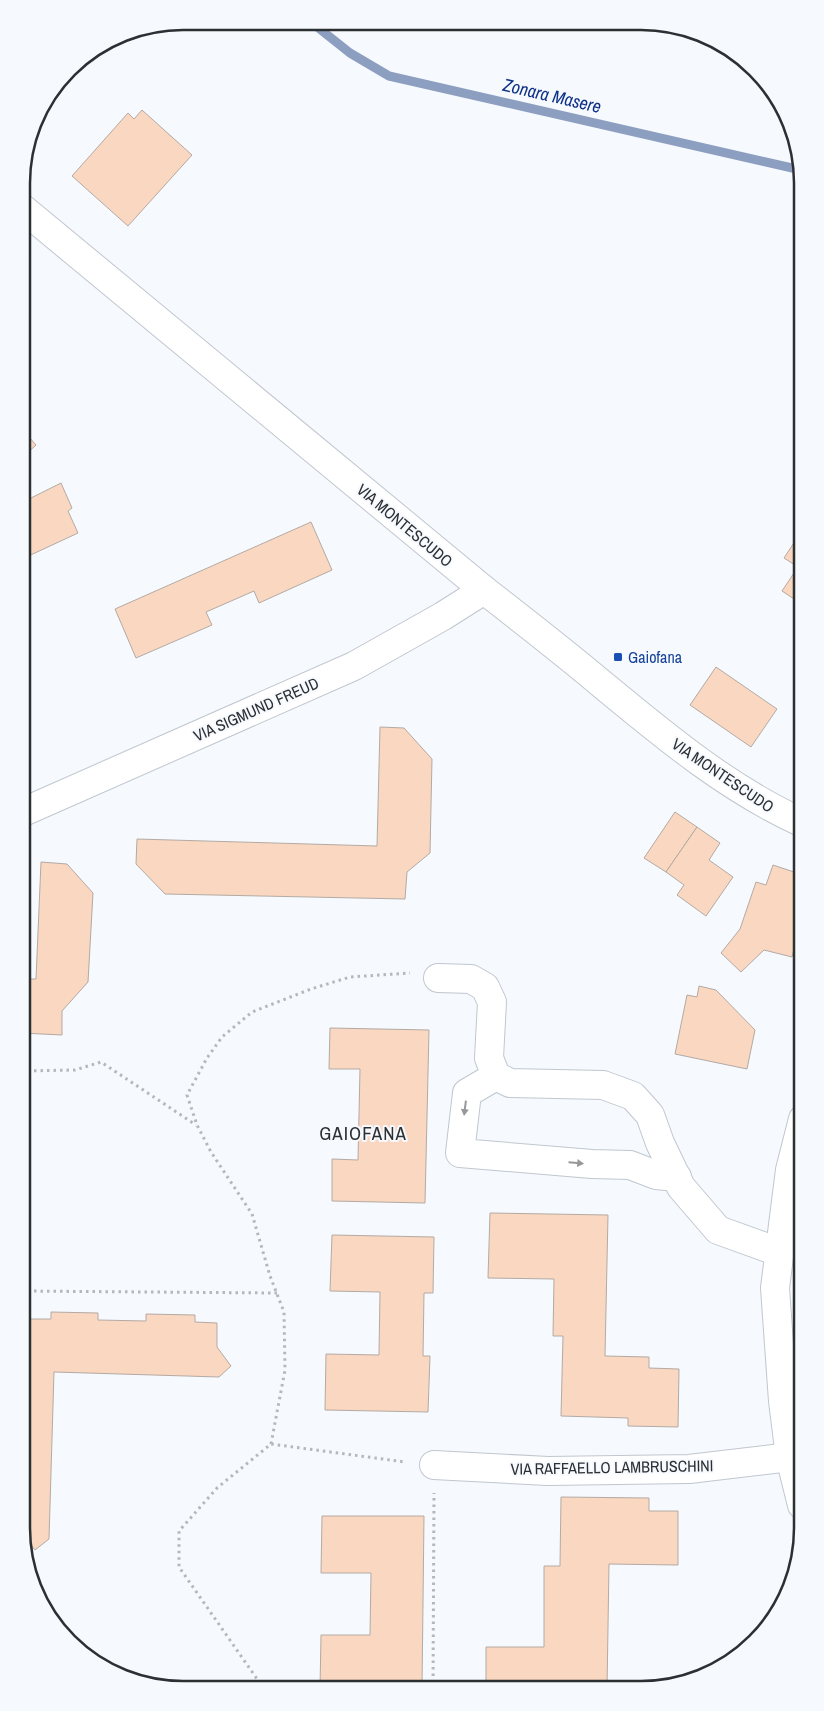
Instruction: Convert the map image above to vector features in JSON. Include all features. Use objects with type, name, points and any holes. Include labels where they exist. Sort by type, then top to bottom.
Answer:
[{"type":"street","name":"VIA MONTESCUDO","points":[[30,215],[484,590],[551,642],[677,746],[745,793],[794,819]]},
{"type":"street","name":"VIA SIGMUND FREUD","points":[[30,809],[354,666],[443,616],[484,590]]},
{"type":"street","points":[[438,978],[472,979],[485,987],[492,1002],[489,1058],[496,1076],[510,1083],[603,1085],[633,1096],[650,1115],[660,1143],[681,1187],[718,1230],[779,1252]]},
{"type":"street","points":[[496,1076],[467,1093],[460,1154],[630,1165],[656,1175],[677,1176]]},
{"type":"street","points":[[794,1153],[790,1170],[775,1288],[783,1401],[790,1457],[794,1473]]},
{"type":"street","name":"VIA RAFFAELLO LAMBRUSCHINI","points":[[434,1465],[548,1471],[688,1469],[790,1457]]},
{"type":"path","points":[[258,1681],[179,1567],[179,1532],[216,1488],[270,1444],[286,1370],[284,1312],[276,1293],[252,1214],[211,1152],[197,1125],[186,1095],[207,1058],[222,1037],[252,1012],[311,989],[350,977],[405,973],[438,978]]},
{"type":"path","points":[[30,1071],[75,1070],[102,1062],[197,1125]]},
{"type":"path","points":[[30,1291],[276,1293]]},
{"type":"path","points":[[270,1444],[434,1465],[433,1681]]},
{"type":"building","points":[[142,110],[192,155],[128,226],[72,176],[128,113],[134,119]]},
{"type":"building","points":[[30,438],[36,445],[30,451]]},
{"type":"building","points":[[61,483],[72,508],[68,511],[78,533],[30,555],[30,498]]},
{"type":"building","points":[[311,522],[332,570],[259,603],[254,591],[206,612],[212,625],[136,658],[115,609]]},
{"type":"building","points":[[794,543],[794,564],[784,558]]},
{"type":"building","points":[[794,573],[794,599],[782,591]]},
{"type":"building","points":[[716,667],[777,709],[751,747],[690,705]]},
{"type":"building","points":[[380,727],[404,728],[432,759],[430,853],[407,872],[405,899],[165,894],[136,864],[137,839],[377,846]]},
{"type":"building","points":[[675,812],[697,827],[666,872],[644,858]]},
{"type":"building","points":[[697,827],[720,843],[709,860],[733,877],[706,916],[677,895],[684,885],[666,872]]},
{"type":"building","points":[[41,862],[67,864],[93,893],[88,982],[62,1011],[62,1035],[30,1033],[30,979],[36,979]]},
{"type":"building","points":[[773,865],[794,872],[794,949],[792,957],[764,950],[741,972],[721,953],[740,929],[756,882],[766,885]]},
{"type":"building","points":[[699,986],[716,990],[755,1030],[747,1069],[675,1054],[687,995],[697,997]]},
{"type":"building","points":[[330,1028],[429,1030],[425,1203],[332,1201],[332,1159],[358,1160],[360,1069],[329,1069]]},
{"type":"building","points":[[490,1213],[608,1215],[605,1356],[649,1357],[649,1368],[679,1369],[678,1427],[628,1426],[628,1418],[561,1416],[563,1336],[553,1336],[554,1279],[488,1278]]},
{"type":"building","points":[[332,1235],[434,1237],[433,1293],[424,1293],[423,1356],[430,1356],[428,1412],[325,1410],[326,1354],[379,1355],[380,1292],[330,1291]]},
{"type":"building","points":[[51,1312],[98,1313],[98,1320],[146,1321],[146,1314],[195,1315],[195,1322],[217,1323],[217,1347],[231,1366],[219,1377],[54,1372],[49,1539],[35,1550],[31,1546],[30,1538],[30,1319],[51,1319]]},
{"type":"building","points":[[561,1497],[649,1498],[649,1511],[678,1511],[678,1565],[609,1564],[607,1681],[486,1681],[486,1647],[544,1647],[544,1566],[560,1566]]},
{"type":"building","points":[[322,1516],[424,1516],[422,1681],[320,1681],[321,1635],[370,1635],[371,1573],[321,1573]]},
{"type":"waterway","name":"Zonara Masere","points":[[321,30],[350,53],[389,76],[793,168]]},
{"type":"place","name":"Gaiofana","points":[[618,657]]},
{"type":"district","name":"GAIOFANA","points":[[363,1133]]}]
